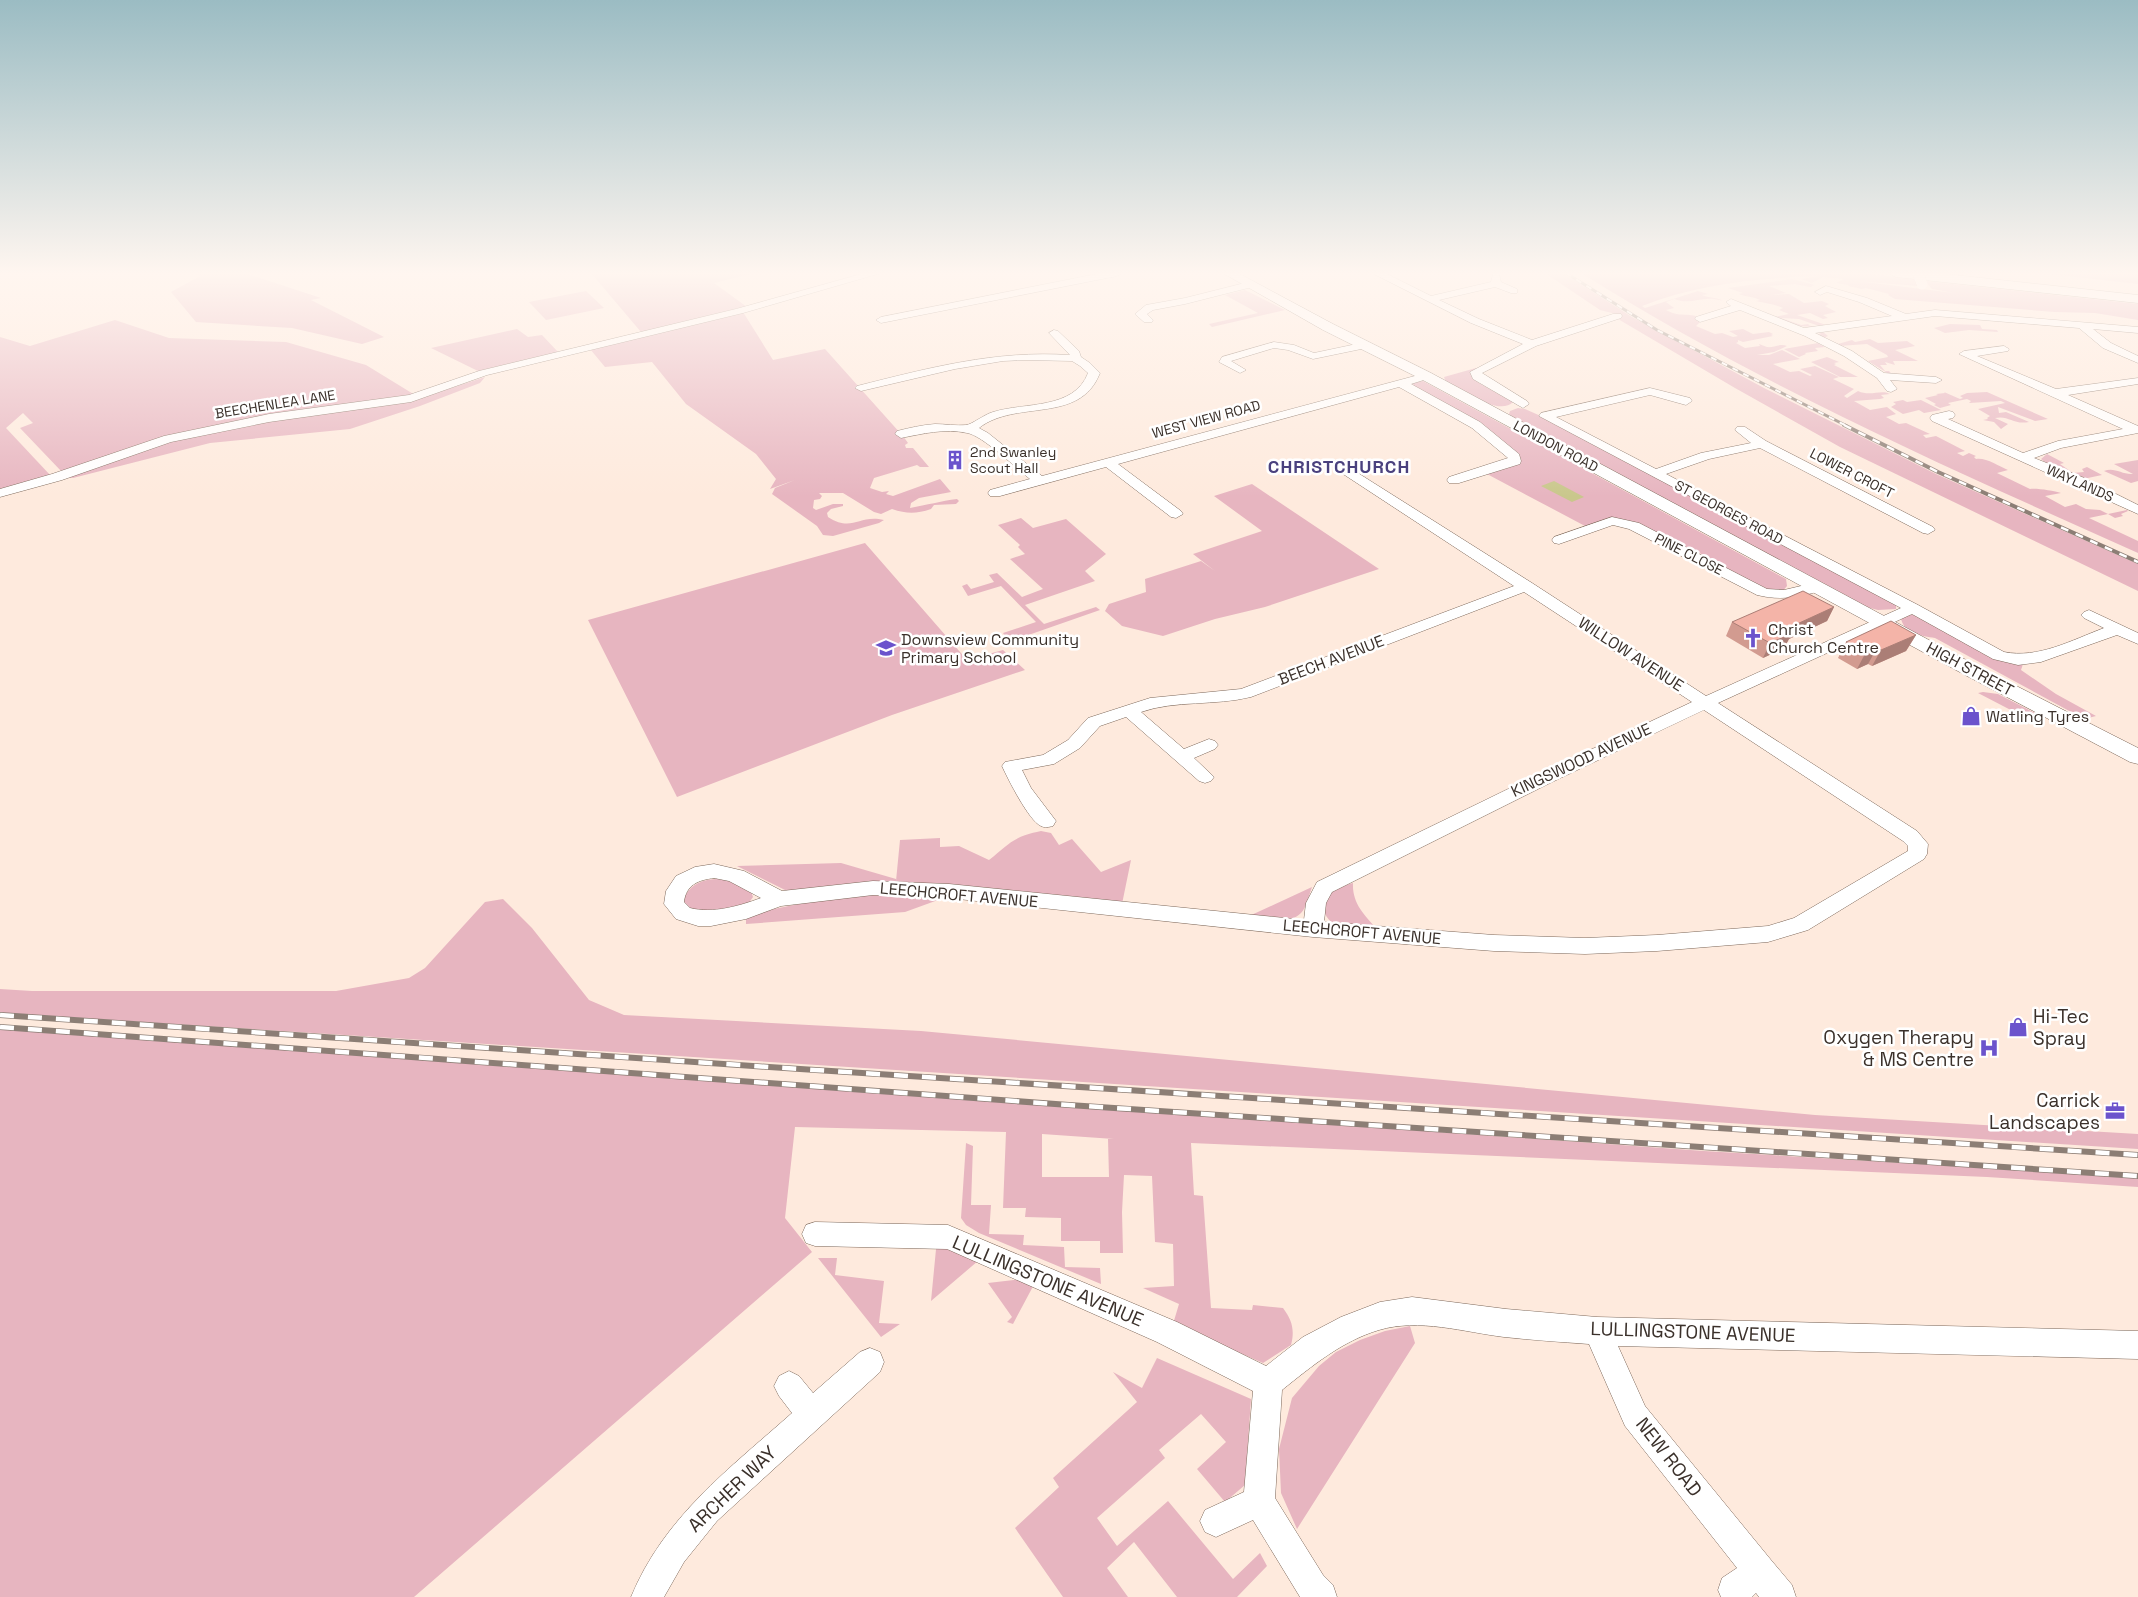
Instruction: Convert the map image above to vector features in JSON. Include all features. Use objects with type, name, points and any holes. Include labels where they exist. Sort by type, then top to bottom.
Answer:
[{"type":"main road","name":"LONDON ROAD","points":[[1371,348],[1882,622]]},
{"type":"main road","name":"HIGH STREET","points":[[1882,622],[2138,757]]},
{"type":"street","name":"BEECHENLEA LANE","points":[[0,493],[57,477],[168,440],[269,418],[411,398],[500,368],[586,348]]},
{"type":"street","points":[[1069,348],[1075,353],[1075,359]]},
{"type":"street","points":[[1240,370],[1225,362],[1226,358],[1265,348]]},
{"type":"street","points":[[1291,348],[1313,356],[1354,348]]},
{"type":"street","points":[[1494,412],[1523,404],[1483,382],[1477,377],[1476,372],[1525,348]]},
{"type":"street","points":[[1834,348],[1862,362],[1881,376],[1891,388]]},
{"type":"street","name":"WAYLANDS","points":[[2004,348],[1964,354],[2137,429]]},
{"type":"street","points":[[2109,348],[2138,360]]},
{"type":"street","points":[[861,388],[946,368],[1026,355],[1075,359],[1083,362],[1094,374],[1088,387],[1082,392],[1055,403],[983,418],[971,429]]},
{"type":"street","name":"WEST VIEW ROAD","points":[[994,493],[1426,376]]},
{"type":"street","points":[[1881,376],[1918,376],[1936,380]]},
{"type":"street","points":[[2055,393],[2138,380]]},
{"type":"street","points":[[1401,383],[1476,425],[1514,457],[1515,461],[1454,480]]},
{"type":"street","name":"ST GEORGES ROAD","points":[[1686,401],[1650,386],[1546,416],[1590,441],[1657,473],[1912,608],[1999,656],[2018,660],[2035,659],[2117,629]]},
{"type":"street","name":"WAYLANDS","points":[[1949,415],[1936,418],[2022,458],[2077,480],[2136,515]]},
{"type":"street","points":[[901,434],[933,428],[971,429],[984,436],[1040,481]]},
{"type":"street","name":"WAYLANDS","points":[[2022,458],[2058,445],[2137,429]]},
{"type":"street","name":"LOWER CROFT","points":[[1741,430],[1762,444],[1928,530]]},
{"type":"street","points":[[1657,473],[1706,456],[1762,444]]},
{"type":"street","points":[[1108,462],[1176,514]]},
{"type":"street","name":"WILLOW AVENUE","points":[[1342,466],[1890,822],[1918,844]]},
{"type":"street","name":"PINE CLOSE","points":[[1559,540],[1612,521],[1634,526],[1762,592],[1776,596],[1788,595],[1818,587]]},
{"type":"street","name":"BEECH AVENUE","points":[[1046,821],[1023,790],[1011,766],[1048,760],[1074,744],[1094,722],[1160,701],[1223,698],[1245,693],[1527,586]]},
{"type":"street","points":[[1882,622],[1912,608]]},
{"type":"street","points":[[2089,615],[2138,639]]},
{"type":"street","name":"KINGSWOOD AVENUE","points":[[1313,930],[1316,903],[1324,887],[1473,812],[1705,702],[1882,622]]},
{"type":"street","points":[[1129,711],[1205,777]]},
{"type":"street","points":[[1181,757],[1209,745]]},
{"type":"street","name":"LEECHCROFT AVENUE","points":[[779,898],[873,888],[948,891],[1313,930],[1494,943],[1585,946],[1657,943],[1768,934],[1801,924],[1917,854],[1918,844]]},
{"type":"street","name":"LULLINGSTONE AVENUE","points":[[815,1234],[948,1236],[1167,1332],[1268,1383],[1313,1347],[1351,1326],[1380,1316],[1412,1310],[1506,1323],[1597,1331],[2138,1345]]},
{"type":"street","name":"NEW ROAD","points":[[1597,1331],[1635,1416],[1780,1597]]},
{"type":"street","name":"ARCHER WAY","points":[[647,1597],[668,1558],[706,1510],[870,1362]]},
{"type":"street","points":[[1268,1383],[1259,1501],[1312,1586],[1321,1597]]},
{"type":"street","points":[[789,1386],[812,1415]]},
{"type":"street","points":[[1216,1521],[1259,1501]]},
{"type":"street","points":[[1734,1590],[1760,1571]]},
{"type":"shaded area","points":[[0,348],[305,348],[366,365],[415,395],[164,439],[62,472],[20,428],[33,423],[23,413],[6,428],[51,476],[0,489]]},
{"type":"shaded area","points":[[431,348],[554,348],[558,352],[478,371]]},
{"type":"shaded area","points":[[765,348],[773,360],[825,349],[901,434],[898,436],[903,436],[908,443],[905,445],[906,448],[913,448],[929,467],[917,465],[874,478],[870,488],[882,492],[889,491],[886,494],[893,496],[940,479],[951,492],[919,498],[911,503],[910,508],[957,499],[959,501],[956,504],[934,505],[931,509],[921,512],[907,513],[892,509],[881,514],[874,512],[843,493],[819,493],[822,496],[820,499],[814,500],[813,508],[816,510],[833,504],[843,504],[843,506],[831,509],[827,513],[828,517],[837,521],[850,523],[868,519],[884,520],[833,536],[823,535],[817,526],[772,494],[775,488],[795,480],[770,489],[776,479],[756,454],[686,404],[652,362],[605,367],[590,349]]},
{"type":"shaded area","points":[[1666,348],[1689,348],[1764,388],[1936,474],[2138,564],[2138,591],[1840,447]]},
{"type":"shaded area","points":[[1708,348],[1784,348],[1774,352],[1757,355],[1769,355],[1782,350],[1800,359],[1773,364],[1790,372],[1799,371],[1810,376],[1812,375],[1800,369],[1815,366],[1839,377],[1833,379],[1854,389],[1844,396],[1847,398],[1858,391],[1863,393],[1883,392],[1890,394],[1881,395],[1884,398],[1880,399],[1854,401],[1870,410],[1887,407],[1896,414],[1886,417],[1899,424],[1906,423],[1930,434],[1923,435],[1926,438],[1936,436],[1965,451],[1957,453],[1963,456],[1969,453],[1976,456],[1974,457],[1976,459],[1988,461],[2008,470],[1997,473],[2030,489],[2061,493],[2045,496],[2065,507],[2076,504],[2086,509],[2100,510],[2108,514],[2089,518],[2138,541],[2138,553],[1855,423]]},
{"type":"shaded area","points":[[1815,348],[1818,351],[1805,353],[1799,357],[1784,349],[1820,348]]},
{"type":"shaded area","points":[[1873,348],[1907,348],[1895,350],[1918,361],[1893,361],[1895,365],[1885,362],[1887,365],[1880,365],[1885,371],[1889,371],[1893,375],[1889,374],[1868,361],[1888,357]]},
{"type":"shaded area","points":[[1827,357],[1839,362],[1834,363],[1836,364],[1834,365],[1858,377],[1840,377],[1811,362]]},
{"type":"shaded area","points":[[1478,368],[1473,377],[1479,383],[1513,402],[1507,406],[1489,404],[1446,382],[1444,377]]},
{"type":"shaded area","points":[[485,377],[480,383],[420,406],[350,429],[210,443],[73,478],[64,477],[138,450],[228,427],[417,399]]},
{"type":"shaded area","points":[[1423,381],[1786,579],[1787,586],[1781,593],[1766,591],[1717,566],[1716,562],[1694,550],[1685,549],[1609,518],[1585,526],[1487,474],[1517,463],[1503,444],[1504,442],[1491,432],[1414,388],[1413,383]]},
{"type":"shaded area","points":[[1944,392],[1960,399],[1963,398],[1960,396],[1967,393],[1987,392],[2048,419],[2035,421],[1998,407],[1999,413],[2006,412],[2029,422],[2024,423],[2000,417],[1995,418],[2008,424],[2001,429],[1994,422],[1983,420],[1988,419],[1990,416],[1978,409],[2005,403],[2001,401],[1969,403],[1971,401],[1967,399],[1948,403],[1951,405],[1940,408],[1925,398]]},
{"type":"shaded area","points":[[1903,400],[1907,402],[1921,400],[1941,410],[1924,413],[1919,410],[1903,414],[1891,407],[1896,404],[1893,402]]},
{"type":"shaded area","points":[[1518,408],[1543,417],[1889,599],[1896,605],[1896,609],[1878,610],[1866,607],[1509,414],[1510,411]]},
{"type":"shaded area","points":[[2047,454],[2064,463],[2060,464],[2073,473],[2084,472],[2082,469],[2087,467],[2102,475],[2083,479],[2046,463],[2041,459]]},
{"type":"shaded area","points":[[2138,460],[2138,481],[2131,483],[2104,471],[2112,470],[2133,474],[2114,464]]},
{"type":"shaded area","points":[[1554,481],[1584,497],[1572,502],[1541,486]]},
{"type":"shaded area","points":[[1252,484],[1379,569],[1265,607],[1215,619],[1163,636],[1122,626],[1105,611],[1109,604],[1146,592],[1145,579],[1201,561],[1215,571],[1193,554],[1262,531],[1214,496]]},
{"type":"shaded area","points":[[2128,511],[2121,514],[2123,516],[2115,518],[2108,514]]},
{"type":"shaded area","points":[[1021,518],[1033,528],[1066,519],[1106,554],[1085,571],[1095,581],[1025,605],[1044,624],[1096,607],[1100,610],[1017,639],[1006,637],[1003,633],[1036,622],[1001,586],[968,596],[962,586],[967,584],[971,589],[994,582],[989,575],[997,573],[1022,597],[1043,589],[1010,559],[1025,554],[1018,547],[1020,545],[998,525]]},
{"type":"shaded area","points":[[865,543],[967,660],[1003,650],[1025,670],[892,715],[677,797],[588,620]]},
{"type":"shaded area","points":[[1907,615],[1915,615],[2023,664],[2021,670],[2056,694],[2096,716],[2084,719],[1935,638],[1914,633],[1905,627],[1901,618]]},
{"type":"shaded area","points":[[1978,693],[1998,694],[2037,714],[2028,719]]},
{"type":"shaded area","points":[[1041,831],[1051,833],[1059,845],[1072,839],[1101,872],[1131,860],[1122,904],[874,882],[835,885],[789,892],[737,866],[841,863],[896,879],[896,881],[900,840],[940,838],[940,847],[959,846],[989,860],[1017,839]]},
{"type":"shaded area","points":[[716,879],[731,880],[751,891],[753,897],[748,904],[723,911],[697,911],[688,907],[683,901],[688,891],[696,884]]},
{"type":"shaded area","points":[[1353,883],[1357,903],[1363,914],[1377,929],[1342,927],[1327,918],[1324,902],[1327,897],[1338,888]]},
{"type":"shaded area","points":[[1312,887],[1305,908],[1296,917],[1275,921],[1247,917]]},
{"type":"shaded area","points":[[869,895],[906,896],[938,900],[905,912],[746,924],[746,916],[761,912],[822,900]]},
{"type":"shaded area","points":[[503,899],[532,928],[589,1000],[624,1015],[921,1031],[1815,1115],[2138,1134],[2138,1149],[0,1013],[0,989],[32,991],[336,991],[409,978],[425,968],[485,902]]},
{"type":"shaded area","points":[[0,1028],[1704,1151],[2138,1177],[2138,1187],[1987,1177],[1191,1143],[1194,1195],[1203,1196],[1211,1308],[1252,1310],[1253,1305],[1283,1308],[1291,1321],[1293,1335],[1291,1345],[1263,1363],[1173,1324],[1179,1304],[1143,1288],[1174,1286],[1173,1244],[1155,1242],[1152,1176],[1124,1175],[1122,1212],[1123,1253],[1100,1253],[1100,1241],[1061,1241],[1061,1218],[1025,1217],[1026,1208],[1003,1208],[1006,1132],[795,1127],[785,1218],[812,1252],[414,1597],[0,1597]],"holes":[[[1042,1134],[1114,1139],[1108,1139],[1109,1177],[1042,1177]]]},
{"type":"shaded area","points":[[966,1143],[973,1146],[971,1205],[991,1205],[989,1234],[1024,1235],[1023,1245],[1064,1247],[1065,1267],[1100,1268],[1101,1284],[979,1233],[966,1225],[961,1218]]},
{"type":"shaded area","points":[[937,1239],[985,1255],[931,1301]]},
{"type":"shaded area","points":[[818,1258],[837,1258],[835,1275],[884,1281],[879,1323],[900,1324],[881,1337]]},
{"type":"shaded area","points":[[1038,1277],[1013,1324],[1007,1322],[1012,1317],[988,1283]]},
{"type":"shaded area","points":[[1410,1326],[1415,1343],[1297,1529],[1281,1493],[1279,1449],[1292,1398],[1319,1366],[1336,1352],[1360,1340],[1385,1331]]},
{"type":"shaded area","points":[[1157,1358],[1251,1399],[1245,1485],[1225,1502],[1197,1469],[1226,1442],[1201,1414],[1159,1450],[1165,1458],[1097,1518],[1117,1546],[1168,1501],[1233,1579],[1260,1553],[1267,1566],[1237,1597],[1177,1597],[1134,1542],[1107,1568],[1128,1597],[1063,1597],[1015,1528],[1059,1487],[1053,1478],[1137,1402],[1113,1372],[1142,1388]]},
{"type":"building","points":[[1803,591],[1834,607],[1784,630],[1791,634],[1770,643],[1732,622]]},
{"type":"building","points":[[1891,621],[1916,635],[1881,650],[1877,648],[1866,652],[1846,642]]},
{"type":"railway","points":[[1692,348],[1847,426]]},
{"type":"railway","points":[[1844,425],[1938,472],[2138,562]]},
{"type":"railway","points":[[0,1015],[769,1067],[2138,1155]]},
{"type":"railway","points":[[0,1027],[1069,1105],[2138,1176]]},
{"type":"place","name":"2nd Swanley Scout Hall","points":[[955,460]]},
{"type":"place","name":"Christ Church Centre","points":[[1753,638]]},
{"type":"place","name":"Downsview Community Primary School","points":[[886,648]]},
{"type":"place","name":"Watling Tyres","points":[[1971,716]]},
{"type":"place","name":"Hi-Tec Spray","points":[[2018,1027]]},
{"type":"place","name":"Oxygen Therapy & MS Centre","points":[[1989,1048]]},
{"type":"place","name":"Carrick Landscapes","points":[[2115,1111]]},
{"type":"district","name":"CHRISTCHURCH","points":[[1339,466]]}]
